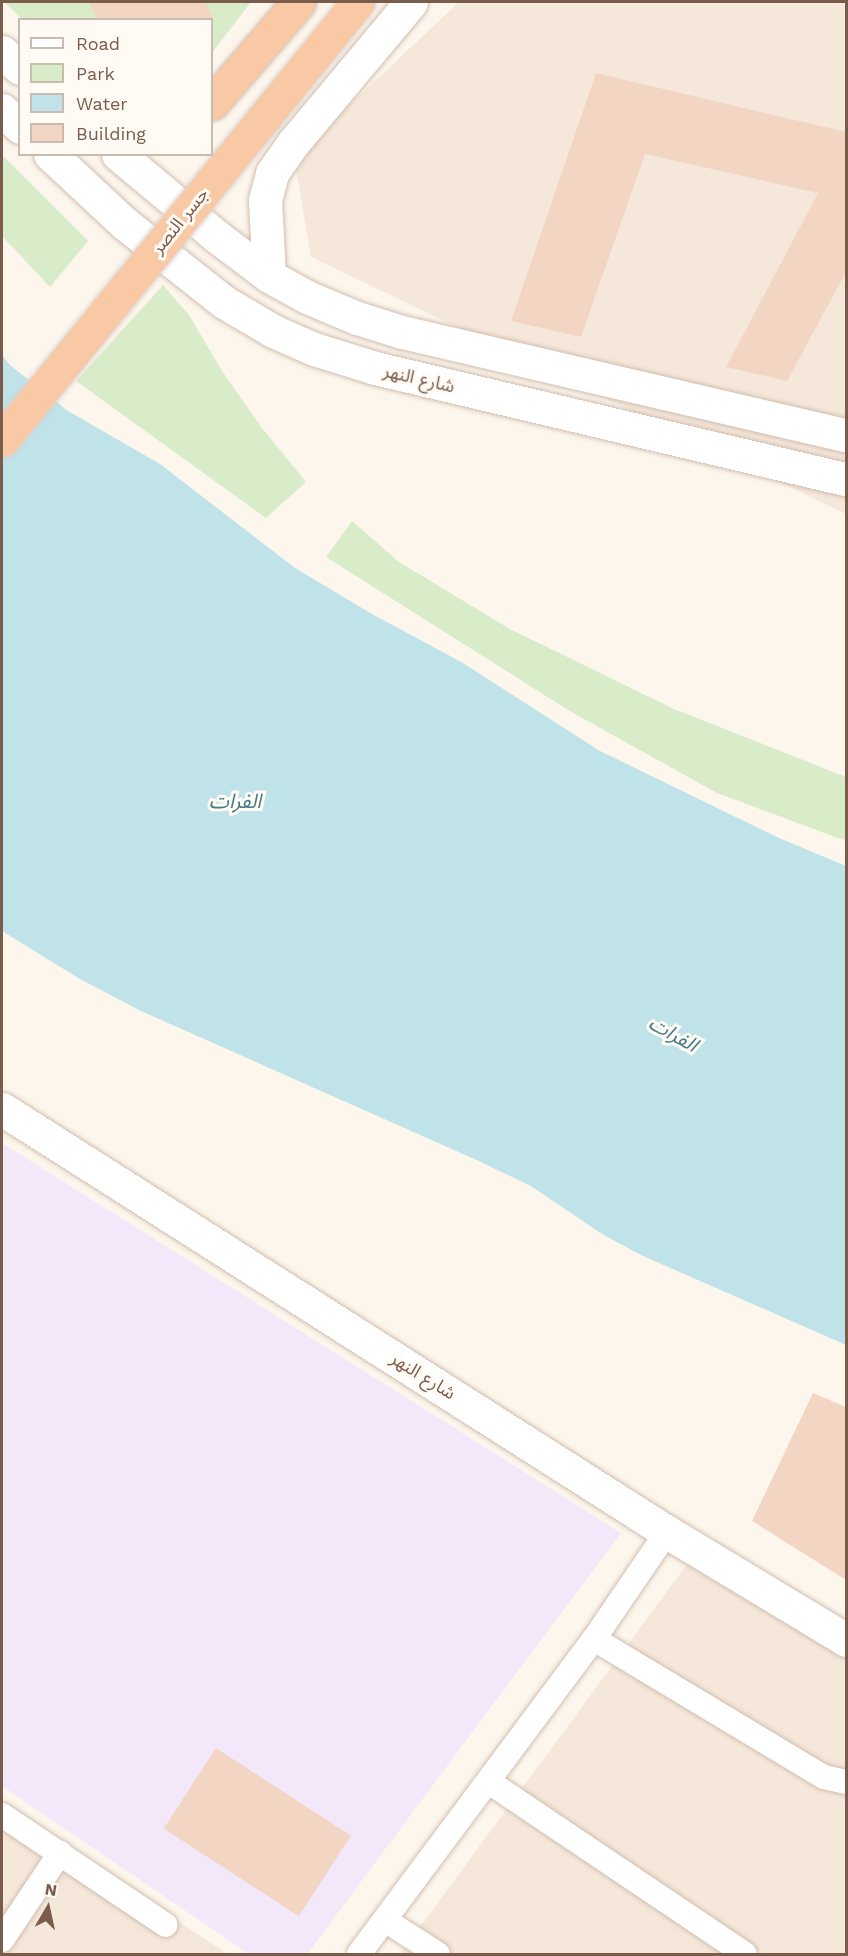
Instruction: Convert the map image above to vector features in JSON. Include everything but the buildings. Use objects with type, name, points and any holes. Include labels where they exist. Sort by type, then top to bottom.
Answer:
[{"type":"highway","points":[[213,102],[299,2]]},
{"type":"highway","name":"جسر النصر","points":[[2,440],[358,2]]},
{"type":"main road","points":[[269,276],[265,200],[272,173],[294,142],[411,2]]},
{"type":"main road","points":[[2,52],[18,66]]},
{"type":"main road","points":[[2,110],[18,125]]},
{"type":"main road","name":"شارع النهر","points":[[52,156],[124,224],[224,302],[273,331],[314,349],[375,368],[846,479]]},
{"type":"main road","points":[[120,156],[216,236],[269,276],[307,297],[357,318],[402,332],[846,435]]},
{"type":"main road","name":"شارع النهر","points":[[2,1108],[667,1532],[846,1640]]},
{"type":"street","points":[[359,1954],[594,1639],[667,1532]]},
{"type":"street","points":[[594,1639],[824,1777],[846,1782]]},
{"type":"street","points":[[489,1782],[745,1954]]},
{"type":"street","points":[[2,1815],[166,1925]]},
{"type":"street","points":[[2,1940],[60,1853]]},
{"type":"street","points":[[385,1920],[438,1954]]},
{"type":"shaded area","points":[[459,2],[846,2],[846,514],[311,257],[294,157]]},
{"type":"shaded area","points":[[2,1143],[621,1533],[307,1954],[249,1954],[2,1786]]},
{"type":"shaded area","points":[[693,1556],[846,1654],[846,1954],[400,1954]]},
{"type":"shaded area","points":[[2,1806],[228,1954],[2,1954]]},
{"type":"green space","points":[[4,2],[251,2],[213,52],[213,18],[21,18]]},
{"type":"green space","points":[[2,155],[88,241],[50,287],[2,236]]},
{"type":"green space","points":[[163,285],[189,315],[222,371],[262,428],[306,482],[266,518],[76,381]]},
{"type":"green space","points":[[352,521],[399,562],[510,629],[674,709],[846,777],[846,841],[717,793],[568,710],[326,557]]},
{"type":"water","name":"الفرات","points":[[2,355],[10,365],[68,411],[160,464],[295,568],[372,614],[463,663],[600,751],[779,838],[846,866],[846,1345],[641,1255],[602,1234],[531,1186],[481,1162],[141,1011],[80,979],[2,931]]}]
